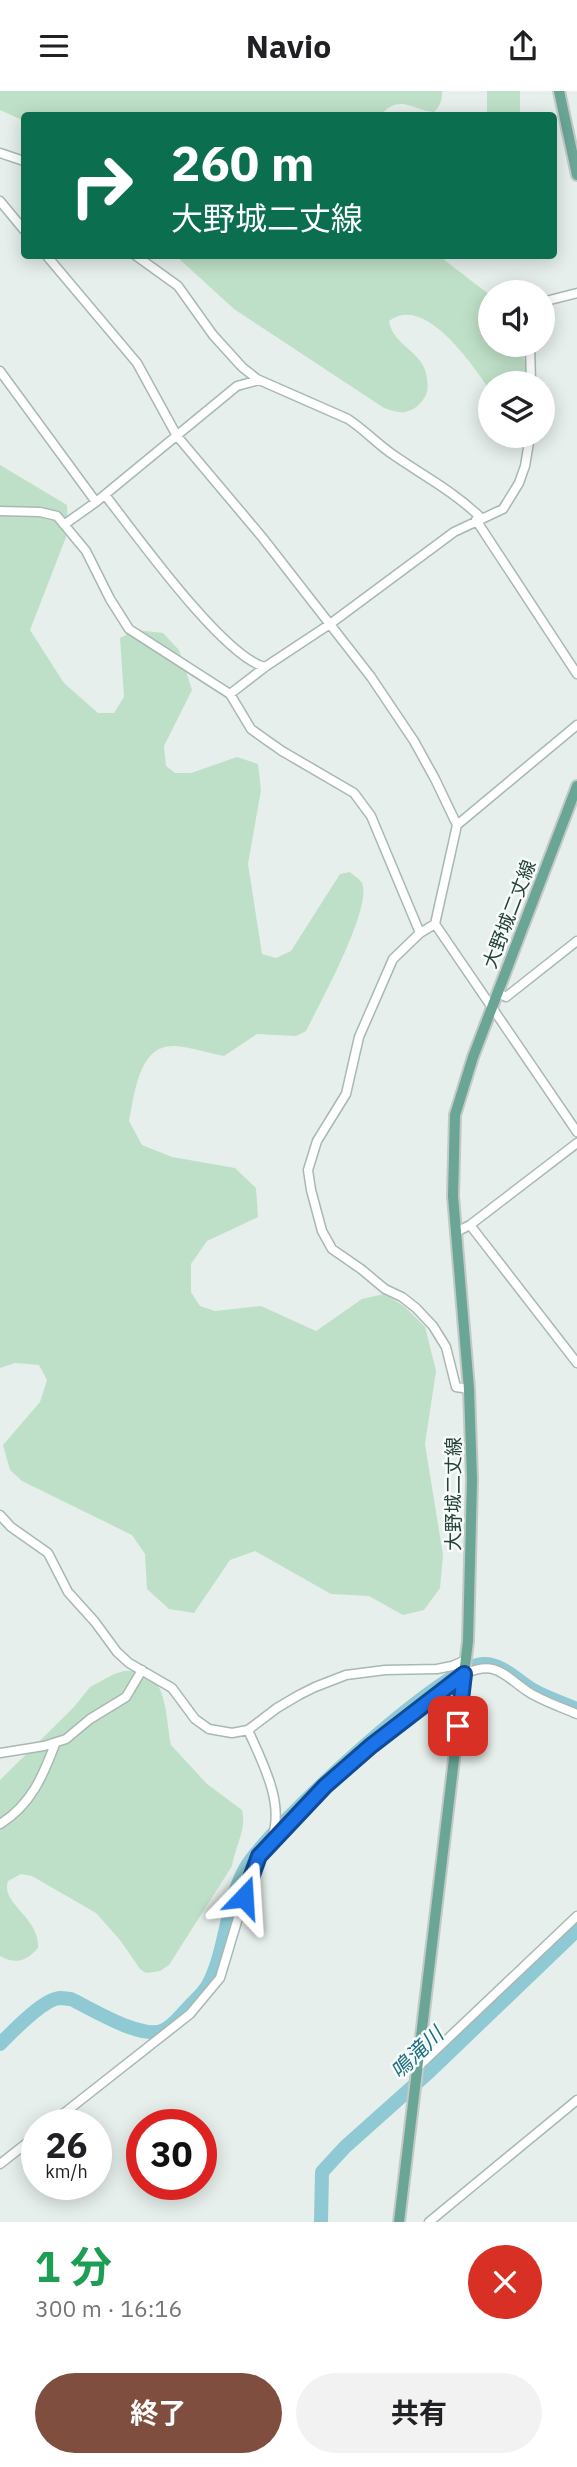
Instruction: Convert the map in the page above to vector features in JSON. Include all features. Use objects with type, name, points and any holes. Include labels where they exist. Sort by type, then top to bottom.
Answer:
[{"type":"main road","points":[[559,91],[577,175]]},
{"type":"main road","name":"大野城二丈線","points":[[399,2222],[466,1660],[472,1480],[469,1389],[452,1159],[455,1115],[491,1009],[577,786]]},
{"type":"street","points":[[0,153],[21,160]]},
{"type":"street","points":[[0,201],[21,226]]},
{"type":"street","points":[[49,259],[137,363],[177,436],[262,537],[370,677],[414,741],[457,825]]},
{"type":"street","points":[[141,259],[178,286],[213,335],[242,367],[260,380],[333,411],[362,427],[395,456],[462,499],[479,516],[477,520],[577,674]]},
{"type":"street","points":[[555,299],[577,293]]},
{"type":"street","points":[[0,371],[96,502]]},
{"type":"street","points":[[65,524],[105,495],[237,386],[260,380]]},
{"type":"street","points":[[230,694],[454,532],[503,509],[525,466],[528,448]]},
{"type":"street","points":[[105,495],[206,620],[252,664],[265,667]]},
{"type":"street","points":[[0,511],[40,512],[57,516],[86,551],[110,599],[130,629],[230,694],[251,729],[282,751],[354,793],[372,816],[420,933]]},
{"type":"street","points":[[577,725],[457,825],[435,924],[577,1132]]},
{"type":"street","points":[[435,924],[420,933],[393,959],[359,1037],[346,1094],[317,1141],[308,1170],[319,1220],[332,1249],[385,1289],[416,1308],[433,1326],[446,1347],[456,1387],[469,1389]]},
{"type":"street","points":[[498,993],[506,997],[577,941]]},
{"type":"street","points":[[456,1232],[470,1225],[577,1143]]},
{"type":"street","points":[[470,1225],[577,1363]]},
{"type":"street","points":[[0,1515],[11,1527],[48,1553],[74,1600],[95,1622],[117,1652],[142,1671],[172,1688],[202,1726],[232,1733],[248,1730],[299,1695],[346,1675],[386,1670],[437,1669],[466,1660]]},
{"type":"street","points":[[69,2109],[190,2014],[220,1978],[259,1856],[325,1786],[362,1753],[464,1674],[479,1667],[508,1675],[527,1691],[577,1714]]},
{"type":"street","points":[[0,1753],[55,1744],[126,1697],[142,1671]]},
{"type":"street","points":[[248,1730],[261,1759],[274,1802],[277,1823],[270,1843]]},
{"type":"street","points":[[0,1823],[26,1803],[40,1782],[55,1744]]},
{"type":"street","points":[[419,2066],[577,1916]]},
{"type":"street","points":[[429,2222],[577,2100]]},
{"type":"street","points":[[0,2164],[21,2147]]},
{"type":"green space","points":[[0,91],[442,91],[439,105],[434,112],[401,104],[394,105],[384,112],[21,112],[21,120],[0,110]]},
{"type":"green space","points":[[487,91],[520,91],[520,112],[487,112]]},
{"type":"green space","points":[[179,259],[443,259],[478,286],[478,357],[524,357],[527,371],[478,371],[478,373],[447,336],[432,324],[418,317],[403,315],[389,321],[396,337],[421,362],[428,383],[427,391],[420,404],[409,411],[399,412],[384,408],[234,309]]},
{"type":"green space","points":[[0,465],[67,505],[68,532],[30,630],[64,683],[98,713],[114,713],[124,697],[120,638],[136,630],[163,633],[179,650],[192,690],[164,746],[166,766],[175,773],[191,773],[237,757],[258,764],[261,790],[248,864],[262,954],[276,958],[291,951],[340,874],[350,872],[362,883],[360,913],[353,934],[306,1031],[296,1036],[257,1034],[224,1056],[174,1046],[162,1048],[153,1054],[140,1073],[129,1121],[142,1145],[172,1157],[235,1168],[256,1188],[258,1217],[207,1241],[191,1264],[191,1292],[200,1306],[215,1311],[261,1306],[316,1331],[362,1299],[384,1294],[404,1306],[425,1327],[436,1371],[425,1444],[443,1555],[440,1588],[424,1610],[403,1615],[369,1596],[331,1594],[255,1551],[230,1560],[194,1613],[169,1609],[147,1589],[145,1554],[132,1535],[22,1481],[10,1470],[3,1445],[40,1402],[47,1380],[39,1365],[15,1363],[0,1368]]},
{"type":"green space","points":[[124,1671],[141,1671],[156,1683],[164,1702],[171,1745],[207,1784],[242,1810],[242,1831],[232,1866],[169,1965],[160,1971],[146,1973],[96,1913],[32,1876],[21,1874],[8,1881],[7,1889],[33,1928],[38,1948],[21,1960],[6,1959],[0,1956],[0,1780],[73,1708],[90,1687]]},
{"type":"waterway","points":[[0,2044],[37,2010],[60,1998],[71,1999],[131,2028],[155,2032],[171,2026],[208,1985],[219,1958],[239,1882],[259,1849],[357,1752],[396,1719],[463,1671],[490,1664],[509,1673],[538,1693],[577,1709]]},
{"type":"waterway","name":"鳴滝川","points":[[321,2222],[322,2172],[345,2147],[429,2072],[577,1930]]},
{"type":"route","points":[[244,1897],[259,1856],[325,1786],[372,1745],[464,1674],[458,1726]]}]
